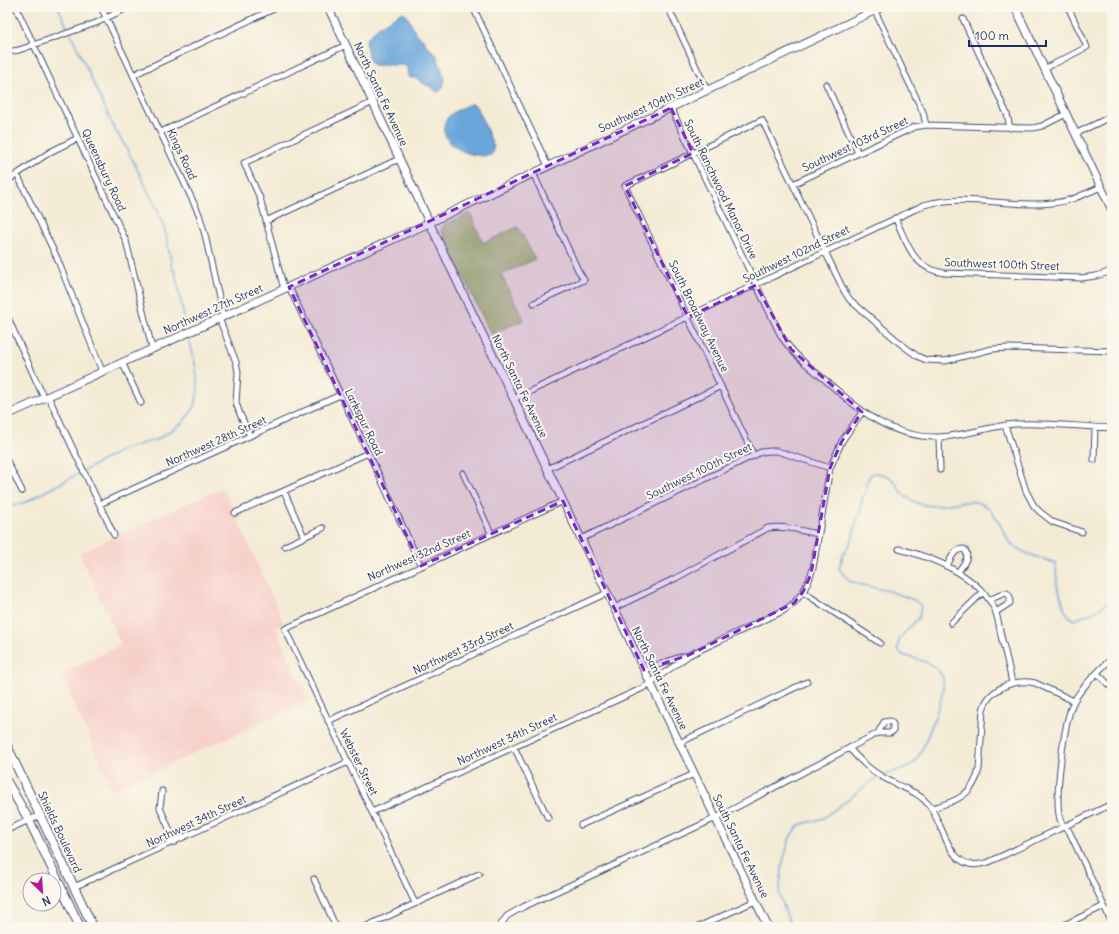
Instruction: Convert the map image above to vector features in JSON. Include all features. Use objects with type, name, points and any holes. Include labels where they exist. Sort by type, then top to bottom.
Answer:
[{"type":"main road","name":"North Santa Fe Avenue","points":[[328,7],[429,222],[694,774]]},
{"type":"main road","name":"Southwest 104th Street","points":[[429,222],[533,174],[882,7]]},
{"type":"main road","points":[[1015,7],[1101,187],[1110,200],[1112,210]]},
{"type":"main road","name":"Northwest 27th Street","points":[[7,414],[429,222]]},
{"type":"main road","name":"Shields Boulevard","points":[[7,746],[93,927]]},
{"type":"main road","name":"South Santa Fe Avenue","points":[[694,774],[768,927]]},
{"type":"main road","name":"Shields Boulevard","points":[[7,782],[28,820],[80,927]]},
{"type":"street","name":"Queensbury Road","points":[[16,7],[126,240],[152,348]]},
{"type":"street","name":"Kings Road","points":[[101,7],[161,132],[201,221],[221,317],[238,372],[236,403],[250,436]]},
{"type":"street","points":[[7,52],[34,45],[106,18],[129,7]]},
{"type":"street","points":[[133,75],[278,7]]},
{"type":"street","points":[[474,7],[548,166]]},
{"type":"street","points":[[668,7],[707,90]]},
{"type":"street","points":[[1044,69],[1087,47],[1068,7]]},
{"type":"street","points":[[875,11],[923,112],[926,125]]},
{"type":"street","points":[[963,19],[1007,114],[1010,128]]},
{"type":"street","points":[[161,132],[346,45]]},
{"type":"street","points":[[826,84],[858,153]]},
{"type":"street","name":"Larkspur Road","points":[[373,102],[244,163],[260,198],[286,288],[340,395],[421,566]]},
{"type":"street","name":"South Ranchwood Manor Drive","points":[[670,108],[776,328],[791,349],[862,412],[880,423],[898,430],[918,435],[939,437],[1005,425],[1034,424],[1112,428]]},
{"type":"street","name":"Southwest 103rd Street","points":[[793,184],[910,128],[926,125],[1036,128],[1066,114]]},
{"type":"street","points":[[1075,134],[1112,116]]},
{"type":"street","points":[[693,154],[762,120],[844,291],[850,300],[901,344],[922,358],[946,361],[992,349],[1009,348],[1112,351]]},
{"type":"street","points":[[7,181],[50,152],[78,138]]},
{"type":"street","name":"South Broadway Avenue","points":[[693,154],[625,186],[754,456]]},
{"type":"street","points":[[266,221],[399,159]]},
{"type":"street","points":[[17,174],[57,258],[102,372]]},
{"type":"street","points":[[533,174],[584,280],[534,303]]},
{"type":"street","name":"Southwest 102nd Street","points":[[514,399],[924,205],[952,201],[1051,203],[1070,200],[1101,187]]},
{"type":"street","name":"Southwest 100th Street","points":[[895,218],[918,261],[924,267],[934,271],[945,273],[1081,278],[1096,276],[1112,271]]},
{"type":"street","points":[[7,316],[46,397],[82,465],[114,535]]},
{"type":"street","points":[[122,362],[141,403]]},
{"type":"street","points":[[547,469],[721,386]]},
{"type":"street","name":"Northwest 28th Street","points":[[100,504],[340,395]]},
{"type":"street","points":[[644,670],[690,655],[783,611],[794,603],[803,592],[811,574],[830,468],[842,441],[862,412]]},
{"type":"street","points":[[1005,425],[1026,491],[1034,506],[1053,522],[1082,532]]},
{"type":"street","points":[[1094,460],[1095,428]]},
{"type":"street","points":[[939,437],[940,470]]},
{"type":"street","name":"Southwest 100th Street","points":[[581,539],[767,451],[777,451],[830,468]]},
{"type":"street","points":[[235,514],[368,453]]},
{"type":"street","points":[[7,461],[22,491]]},
{"type":"street","points":[[463,473],[491,533]]},
{"type":"street","points":[[284,491],[304,537]]},
{"type":"street","name":"Northwest 32nd Street","points":[[285,629],[563,501]]},
{"type":"street","points":[[285,546],[323,528]]},
{"type":"street","points":[[614,608],[676,578],[768,528],[781,528],[818,534]]},
{"type":"street","points":[[899,549],[919,554],[958,572],[989,600],[996,612],[1012,683]]},
{"type":"street","points":[[947,566],[955,552],[960,549],[964,549],[967,556],[958,572]]},
{"type":"street","points":[[803,592],[880,643]]},
{"type":"street","name":"Northwest 33rd Street","points":[[328,721],[607,593]]},
{"type":"street","points":[[951,624],[982,593]]},
{"type":"street","points":[[989,600],[1005,593],[1007,593],[1010,597],[1010,603],[996,612]]},
{"type":"street","name":"Webster Street","points":[[285,629],[415,903]]},
{"type":"street","name":"Northwest 34th Street","points":[[372,812],[643,688],[690,655]]},
{"type":"street","points":[[1112,658],[1097,673],[1074,701],[1067,722],[1064,742],[1058,808],[1060,819],[1069,831],[1112,923]]},
{"type":"street","points":[[1097,673],[1112,688]]},
{"type":"street","points":[[932,808],[957,799],[966,794],[973,786],[979,769],[984,705],[992,694],[1012,683],[1024,681],[1035,682],[1074,701]]},
{"type":"street","points":[[679,743],[807,682]]},
{"type":"street","points":[[499,927],[507,916],[517,910],[716,818],[878,733]]},
{"type":"street","points":[[514,747],[548,818]]},
{"type":"street","points":[[849,748],[877,773],[926,801],[932,808],[948,843],[959,859],[967,863],[984,863],[1112,804]]},
{"type":"street","name":"Northwest 34th Street","points":[[74,887],[348,762]]},
{"type":"street","points":[[580,825],[694,774]]},
{"type":"street","points":[[162,791],[160,808],[175,842]]},
{"type":"street","points":[[7,830],[40,815]]},
{"type":"street","points":[[365,927],[479,874]]},
{"type":"street","points":[[314,879],[336,927]]},
{"type":"street","points":[[698,927],[755,901]]},
{"type":"street","points":[[1060,927],[1104,906]]},
{"type":"highlighted area","points":[[671,108],[693,153],[625,186],[688,317],[756,285],[791,349],[862,412],[842,441],[830,468],[811,574],[803,592],[794,603],[689,655],[644,670],[563,501],[421,566],[289,287]]},
{"type":"shaded area","points":[[223,487],[284,623],[276,629],[309,701],[113,790],[60,674],[121,645],[79,553]]},
{"type":"green space","points":[[470,213],[483,243],[518,227],[535,259],[501,275],[524,320],[491,334],[441,230],[444,225]]},
{"type":"water","points":[[403,12],[406,14],[417,35],[423,39],[427,46],[436,54],[445,79],[443,87],[439,92],[416,78],[411,78],[408,76],[407,68],[404,65],[373,65],[369,60],[366,39],[379,26]]},
{"type":"water","points":[[470,104],[477,107],[494,147],[491,155],[474,155],[465,152],[456,148],[449,142],[445,135],[444,127],[449,116],[457,110]]},
{"type":"waterway","points":[[58,7],[69,31]]},
{"type":"waterway","points":[[71,34],[114,128],[127,149],[158,211],[166,234],[172,268],[175,272],[185,322]]},
{"type":"waterway","points":[[7,507],[26,502],[124,449],[158,439],[181,424],[192,411],[198,391],[196,368],[190,342]]},
{"type":"waterway","points":[[884,775],[908,767],[918,758],[939,706],[943,691],[943,678],[936,668],[926,662],[902,655],[898,650],[899,639],[919,617],[921,606],[914,600],[889,591],[849,581],[839,569],[843,555],[852,540],[858,516],[861,511],[862,498],[867,490],[866,483],[871,474],[881,474],[890,478],[896,483],[900,491],[920,504],[936,506],[971,502],[985,506],[995,516],[1011,543],[1028,554],[1055,563],[1057,584],[1065,611],[1073,620],[1096,611],[1109,601],[1112,590]]},
{"type":"waterway","points":[[791,927],[779,894],[783,862],[790,837],[799,825],[824,818],[873,780],[880,777]]}]
